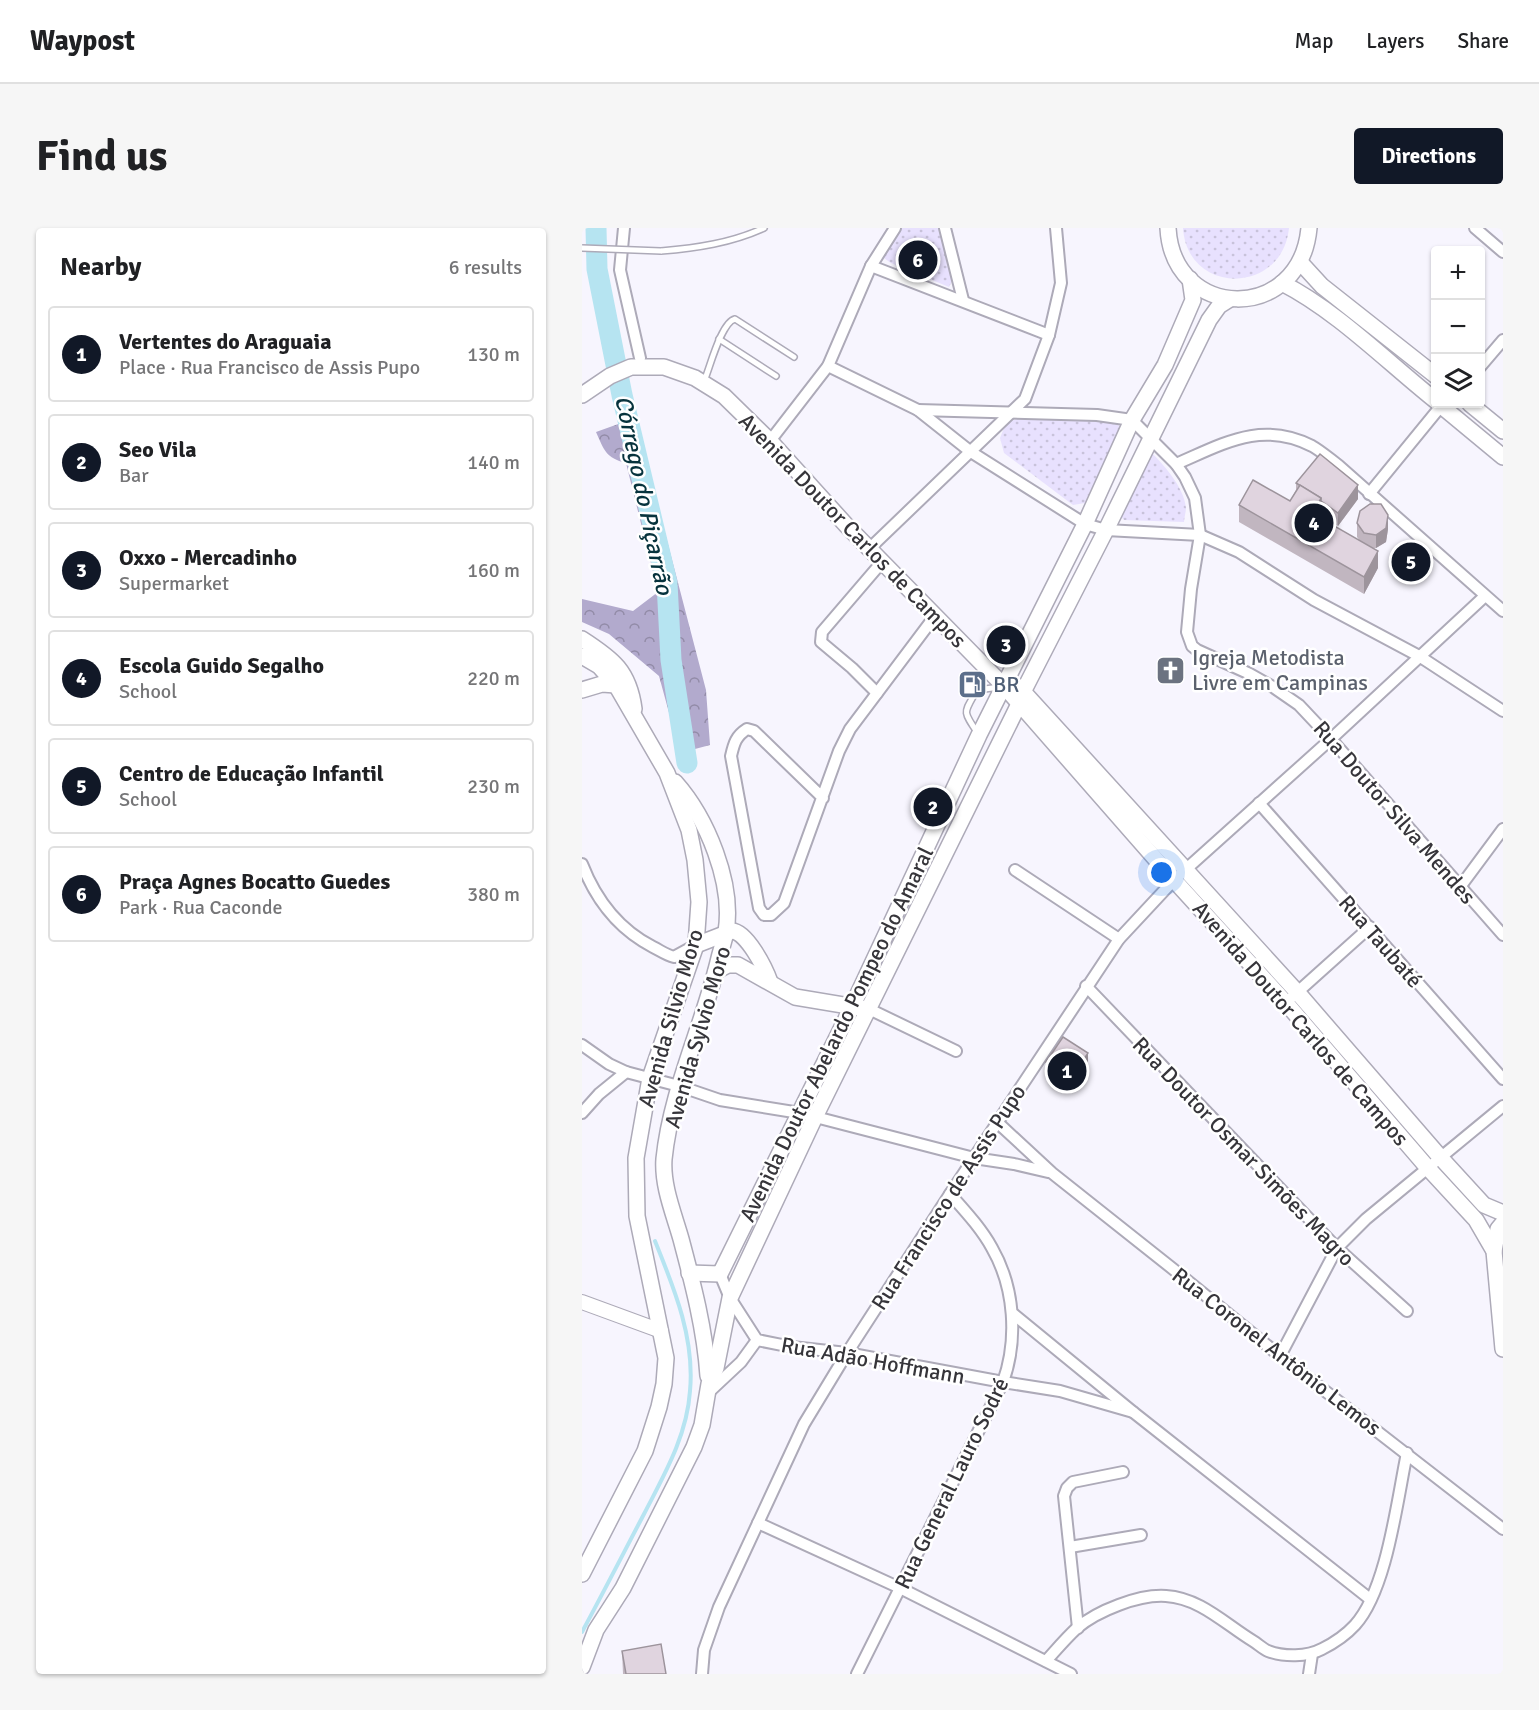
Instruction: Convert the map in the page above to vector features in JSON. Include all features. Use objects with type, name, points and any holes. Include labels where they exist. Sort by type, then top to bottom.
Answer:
[{"type":"main road","points":[[1168,228],[1173,254],[1179,267],[1201,288],[1230,299],[1257,297],[1274,290],[1289,278],[1300,262],[1307,244],[1309,228]]},
{"type":"main road","points":[[1300,262],[1322,286],[1431,372]]},
{"type":"main road","name":"Avenida Doutor Abelardo Pompeo do Amaral","points":[[582,1667],[596,1630],[623,1588],[694,1447],[708,1389],[716,1368],[730,1298],[852,1007],[979,735],[1086,525],[1132,420],[1165,365],[1193,300],[1190,279]]},
{"type":"main road","points":[[1282,284],[1311,300],[1333,316],[1431,397]]},
{"type":"main road","name":"Avenida Doutor Abelardo Pompeo do Amaral","points":[[720,1274],[869,1009],[1209,320],[1220,306],[1230,299]]},
{"type":"main road","name":"Avenida Doutor Carlos de Campos","points":[[582,386],[633,362],[664,360],[681,364],[727,388],[751,410],[773,438],[872,546],[1007,681],[1180,875],[1286,1003],[1427,1167],[1476,1220],[1494,1251],[1503,1349]]},
{"type":"main road","name":"Avenida Doutor Carlos de Campos","points":[[633,362],[664,367],[695,378],[724,396],[773,438]]},
{"type":"main road","name":"Avenida Doutor Carlos de Campos","points":[[582,395],[608,372]]},
{"type":"main road","points":[[1444,408],[1503,458]]},
{"type":"main road","points":[[1475,408],[1503,431]]},
{"type":"main road","name":"Avenida Doutor Carlos de Campos","points":[[872,546],[882,562],[935,616],[1007,681]]},
{"type":"main road","points":[[582,639],[608,657],[625,676],[632,691],[634,715]]},
{"type":"main road","name":"Avenida Silvio Moro","points":[[582,656],[599,666],[616,685],[667,773],[690,830],[699,902],[696,945],[650,1078],[638,1142],[636,1196],[642,1244],[666,1358],[664,1384],[645,1451],[587,1553],[582,1574]]},
{"type":"main road","points":[[582,690],[602,684],[616,685]]},
{"type":"main road","name":"Avenida Sylvio Moro","points":[[667,773],[689,798],[705,824],[722,879],[726,904],[726,933],[679,1086],[664,1161],[667,1189],[704,1337],[708,1389]]},
{"type":"main road","points":[[936,826],[953,836]]},
{"type":"main road","name":"Avenida Doutor Carlos de Campos","points":[[1180,875],[1298,993],[1484,1205],[1503,1213]]},
{"type":"main road","points":[[696,945],[726,933],[738,932],[746,938],[768,976],[770,984]]},
{"type":"main road","points":[[716,971],[728,965],[738,965],[795,997],[869,1009]]},
{"type":"main road","points":[[1494,1251],[1498,1229],[1503,1223]]},
{"type":"main road","points":[[689,1274],[720,1274]]},
{"type":"street","points":[[624,228],[620,270],[633,362]]},
{"type":"street","points":[[773,438],[828,366],[871,266],[895,228]]},
{"type":"street","points":[[945,228],[963,300]]},
{"type":"street","points":[[872,546],[1025,399],[1049,335],[1061,283],[1056,228]]},
{"type":"street","points":[[1474,228],[1503,252]]},
{"type":"street","points":[[871,266],[1049,335]]},
{"type":"street","points":[[1485,361],[1503,340]]},
{"type":"street","points":[[828,366],[918,410],[971,452],[1086,525],[1106,530],[1200,535],[1239,552],[1314,600],[1419,656],[1503,711]]},
{"type":"street","points":[[1369,494],[1434,408]]},
{"type":"street","points":[[918,410],[1097,415],[1132,420]]},
{"type":"street","name":"Rua Doutor Silva Mendes","points":[[1132,420],[1176,464],[1195,498],[1200,535],[1187,632],[1192,646],[1250,674],[1299,705],[1503,935]]},
{"type":"street","points":[[1176,464],[1243,436],[1263,433],[1285,436],[1312,446],[1338,465],[1503,611]]},
{"type":"street","points":[[877,693],[852,668],[820,642],[820,638],[822,632],[882,562]]},
{"type":"street","name":"Rua Francisco de Assis Pupo","points":[[702,1674],[704,1650],[719,1607],[804,1424],[950,1194],[1119,939],[1180,875],[1485,596]]},
{"type":"street","points":[[823,798],[754,731],[747,729],[738,735],[731,756],[759,908],[764,915],[771,915],[784,903],[823,798],[839,750],[850,729],[935,616]]},
{"type":"street","name":"Rua Taubaté","points":[[1259,803],[1503,1079]]},
{"type":"street","points":[[1460,887],[1503,829]]},
{"type":"street","points":[[582,864],[600,901],[616,920],[642,942],[674,957],[696,945]]},
{"type":"street","points":[[1015,870],[1119,939]]},
{"type":"street","points":[[1286,1003],[1370,927]]},
{"type":"street","name":"Rua Doutor Osmar Simões Magro","points":[[1086,986],[1337,1248],[1407,1311]]},
{"type":"street","points":[[869,1009],[956,1051]]},
{"type":"street","name":"Rua Coronel Antônio Lemos","points":[[582,1045],[609,1064],[626,1072],[720,1100],[808,1115],[974,1158],[1052,1173]]},
{"type":"street","points":[[582,1113],[599,1094],[626,1072]]},
{"type":"street","points":[[1280,1356],[1337,1248],[1366,1219],[1503,1106]]},
{"type":"street","name":"Rua Coronel Antônio Lemos","points":[[997,1122],[1052,1173],[1280,1356],[1503,1529]]},
{"type":"street","name":"Rua General Lauro Sodré","points":[[856,1674],[1003,1382],[1010,1362],[1012,1313],[1009,1295],[993,1249],[979,1228],[950,1194]]},
{"type":"street","name":"Rua Adão Hoffmann","points":[[720,1274],[730,1298],[757,1340],[792,1347],[847,1353],[1059,1391],[1133,1412]]},
{"type":"street","points":[[582,1302],[661,1331]]},
{"type":"street","name":"Rua Adão Hoffmann","points":[[1012,1313],[1133,1412],[1370,1599]]},
{"type":"street","points":[[708,1389],[741,1362],[757,1340]]},
{"type":"street","points":[[1046,1661],[1078,1628],[1100,1614],[1136,1599],[1164,1596],[1188,1600],[1211,1611],[1268,1651],[1312,1654],[1335,1642],[1356,1624],[1383,1569],[1407,1453]]},
{"type":"street","points":[[1078,1628],[1064,1496],[1067,1488],[1073,1482],[1123,1472]]},
{"type":"street","points":[[758,1523],[900,1588],[1071,1674]]},
{"type":"street","points":[[1070,1547],[1141,1535]]},
{"type":"street","points":[[1309,1674],[1312,1654]]},
{"type":"lane","points":[[582,248],[661,251],[704,247],[764,228]]},
{"type":"lane","points":[[706,376],[719,339],[729,321],[735,319],[794,357]]},
{"type":"lane","points":[[719,339],[776,376]]},
{"type":"lane","points":[[979,735],[965,714],[965,710],[976,690],[1007,681]]},
{"type":"green space","points":[[635,418],[706,690],[710,745],[680,753],[659,676],[609,634],[582,622],[582,599],[633,611],[658,592],[626,463],[614,459],[606,452],[596,432]]},
{"type":"shaded area","points":[[899,228],[942,228],[954,277],[949,287],[891,263],[881,256]]},
{"type":"shaded area","points":[[1183,228],[1289,228],[1283,250],[1270,266],[1253,276],[1235,279],[1216,275],[1200,266],[1188,250]]},
{"type":"shaded area","points":[[1022,417],[1116,422],[1120,427],[1120,434],[1085,503],[1073,505],[1004,453],[1000,438],[1004,428],[1011,421]]},
{"type":"shaded area","points":[[1148,449],[1160,461],[1181,491],[1186,508],[1184,522],[1124,520],[1118,513]]},
{"type":"building","points":[[1320,454],[1358,485],[1338,513],[1321,501],[1321,498],[1296,483]]},
{"type":"building","points":[[1253,480],[1290,501],[1300,485],[1321,498],[1315,510],[1305,504],[1303,508],[1378,551],[1364,577],[1239,505]]},
{"type":"building","points":[[1370,504],[1381,504],[1388,515],[1386,528],[1376,535],[1364,533],[1357,523],[1360,511]]},
{"type":"building","points":[[1063,1037],[1088,1053],[1071,1079],[1046,1062]]},
{"type":"building","points":[[661,1644],[666,1674],[626,1674],[622,1651]]},
{"type":"waterway","name":"Córrego do Piçarrão","points":[[596,228],[597,269],[622,395],[667,583],[671,660],[687,763]]},
{"type":"waterway","name":"Córrego do Piçarrão","points":[[582,1632],[667,1470],[688,1408],[691,1371],[686,1333],[676,1295],[655,1241]]},
{"type":"place","name":"Praça Agnes Bocatto Guedes","points":[[918,260]]},
{"type":"place","name":"Escola Guido Segalho","points":[[1314,523]]},
{"type":"place","name":"Centro de Educação Infantil","points":[[1411,562]]},
{"type":"place","name":"Oxxo - Mercadinho","points":[[1006,645]]},
{"type":"place","name":"Igreja Metodista Livre em Campinas","points":[[1171,670]]},
{"type":"place","name":"BR","points":[[972,684]]},
{"type":"place","name":"Seo Vila","points":[[933,807]]},
{"type":"place","name":"Vertentes do Araguaia","points":[[1067,1071]]}]
